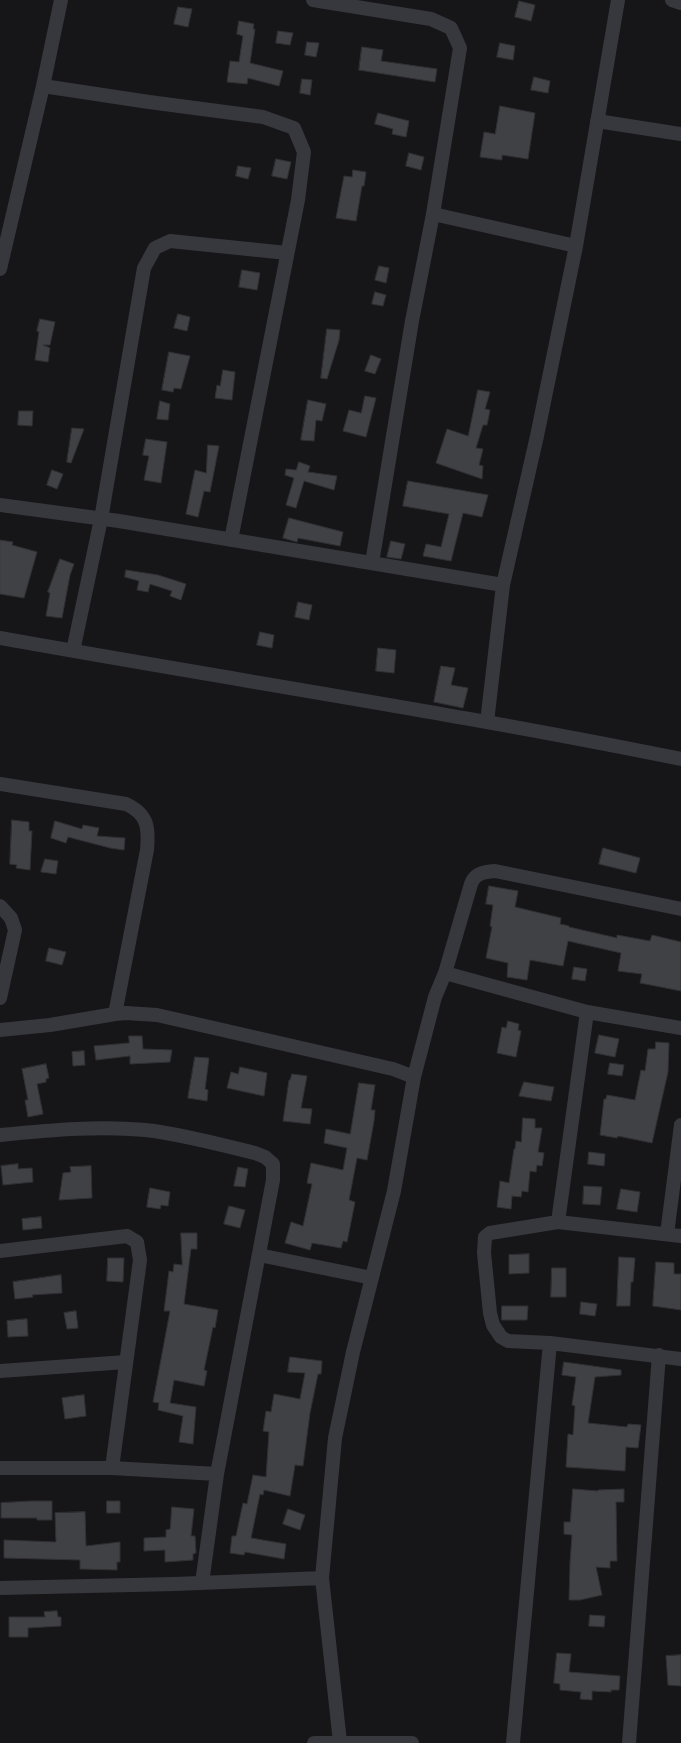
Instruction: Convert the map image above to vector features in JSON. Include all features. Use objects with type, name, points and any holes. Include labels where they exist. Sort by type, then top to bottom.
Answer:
[{"type":"street","points":[[0,269],[43,86],[61,0]]},
{"type":"street","points":[[313,0],[431,19],[451,28],[460,48],[433,214],[412,321],[372,564]]},
{"type":"street","points":[[487,722],[503,585],[537,436],[576,246],[618,0]]},
{"type":"street","points":[[672,0],[681,2]]},
{"type":"street","points":[[43,86],[263,117],[294,128],[304,152],[298,200],[231,540]]},
{"type":"street","points":[[597,121],[681,134]]},
{"type":"street","points":[[433,214],[576,246]]},
{"type":"street","points":[[73,651],[101,519],[144,268],[155,248],[170,241],[287,253]]},
{"type":"street","points":[[0,505],[101,519],[503,585]]},
{"type":"street","points":[[0,638],[487,722],[681,759]]},
{"type":"street","points":[[0,784],[126,804],[135,808],[146,822],[148,835],[147,850],[115,1014]]},
{"type":"street","points":[[340,1742],[322,1578],[335,1438],[353,1352],[394,1191],[414,1077],[435,997],[445,973],[470,884],[473,877],[480,873],[495,872],[681,909]]},
{"type":"street","points":[[0,906],[11,918],[15,930],[0,998]]},
{"type":"street","points":[[445,973],[586,1012],[681,1028]]},
{"type":"street","points":[[558,1222],[586,1012]]},
{"type":"street","points":[[0,1030],[50,1026],[126,1013],[157,1016],[393,1069],[414,1077]]},
{"type":"street","points":[[667,1234],[681,1125]]},
{"type":"street","points":[[0,1135],[54,1130],[108,1128],[155,1131],[215,1143],[266,1157],[273,1164],[274,1180],[217,1474],[202,1583]]},
{"type":"street","points":[[681,1236],[558,1222],[490,1233],[485,1236],[484,1242],[490,1313],[493,1325],[501,1337],[508,1341],[550,1343],[659,1355],[681,1359]]},
{"type":"street","points":[[0,1251],[127,1236],[137,1242],[140,1260],[112,1468]]},
{"type":"street","points":[[259,1255],[372,1278]]},
{"type":"street","points":[[513,1743],[550,1343]]},
{"type":"street","points":[[629,1743],[659,1355]]},
{"type":"street","points":[[0,1371],[126,1362]]},
{"type":"street","points":[[0,1468],[112,1468],[217,1474]]},
{"type":"street","points":[[0,1588],[202,1583],[322,1578]]},
{"type":"street","points":[[314,1743],[412,1743]]},
{"type":"building","points":[[519,1],[535,5],[531,21],[515,17]]},
{"type":"building","points":[[178,7],[192,9],[188,27],[174,24]]},
{"type":"building","points":[[239,21],[254,24],[253,29],[255,29],[250,63],[283,71],[279,86],[248,78],[247,84],[227,82],[230,61],[239,62],[243,36],[237,34]]},
{"type":"building","points":[[278,31],[293,33],[290,45],[276,43]]},
{"type":"building","points":[[307,42],[319,43],[316,57],[305,55]]},
{"type":"building","points":[[500,43],[515,46],[513,60],[497,57]]},
{"type":"building","points":[[362,47],[383,50],[381,61],[437,69],[435,82],[359,70]]},
{"type":"building","points":[[534,77],[550,81],[548,93],[531,90]]},
{"type":"building","points":[[302,79],[312,80],[310,95],[300,93]]},
{"type":"building","points":[[500,106],[535,113],[528,159],[502,155],[502,160],[480,157],[484,132],[495,134]]},
{"type":"building","points":[[378,113],[409,121],[406,137],[392,134],[393,129],[375,124]]},
{"type":"building","points":[[409,153],[424,157],[421,170],[406,166]]},
{"type":"building","points":[[276,159],[291,162],[287,179],[272,176]]},
{"type":"building","points":[[238,166],[251,168],[248,179],[236,176]]},
{"type":"building","points":[[353,170],[366,172],[356,221],[336,218],[344,176],[352,177]]},
{"type":"building","points":[[379,266],[389,268],[386,283],[375,280]]},
{"type":"building","points":[[242,270],[260,273],[257,290],[239,287]]},
{"type":"building","points":[[375,292],[386,295],[383,306],[372,304]]},
{"type":"building","points":[[178,314],[190,317],[187,331],[174,328]]},
{"type":"building","points":[[40,319],[55,322],[50,345],[43,345],[50,348],[48,362],[35,360],[39,332],[37,331]]},
{"type":"building","points":[[327,329],[340,330],[339,340],[327,379],[321,378]]},
{"type":"building","points":[[169,352],[190,356],[181,389],[174,388],[173,392],[162,390]]},
{"type":"building","points":[[371,355],[381,359],[375,374],[365,371]]},
{"type":"building","points":[[223,370],[235,372],[232,400],[215,398],[217,385],[220,386]]},
{"type":"building","points":[[478,390],[490,392],[485,409],[490,410],[487,425],[483,425],[476,448],[483,449],[479,465],[483,466],[482,479],[436,463],[447,429],[468,436]]},
{"type":"building","points":[[365,396],[376,398],[366,437],[343,431],[349,410],[361,413]]},
{"type":"building","points":[[308,400],[326,404],[322,421],[316,420],[314,441],[301,440]]},
{"type":"building","points":[[160,401],[170,404],[168,420],[157,419]]},
{"type":"building","points":[[19,411],[33,411],[32,426],[18,425]]},
{"type":"building","points":[[72,428],[84,429],[71,463],[67,462]]},
{"type":"building","points":[[146,439],[167,442],[161,483],[144,480],[149,456],[143,455]]},
{"type":"building","points":[[208,445],[219,446],[210,492],[204,491],[198,517],[186,514],[195,470],[206,473]]},
{"type":"building","points":[[299,462],[310,466],[308,472],[337,476],[334,490],[304,481],[296,508],[286,505],[294,478],[285,475],[286,469],[296,470]]},
{"type":"building","points":[[52,470],[63,474],[57,489],[47,485]]},
{"type":"building","points":[[408,481],[488,495],[482,517],[463,513],[451,561],[423,556],[426,544],[441,547],[449,514],[403,506]]},
{"type":"building","points":[[289,518],[343,532],[340,546],[298,538],[297,542],[283,538]]},
{"type":"building","points":[[0,540],[13,542],[12,545],[37,552],[24,598],[0,594]]},
{"type":"building","points":[[391,541],[405,544],[401,559],[387,557]]},
{"type":"building","points":[[60,559],[74,564],[70,575],[62,618],[46,616],[50,593],[48,592]]},
{"type":"building","points":[[126,570],[158,575],[186,584],[181,600],[170,596],[172,591],[150,584],[148,592],[137,590],[139,581],[125,577]]},
{"type":"building","points":[[298,602],[312,605],[309,620],[295,617]]},
{"type":"building","points":[[260,632],[274,635],[272,648],[257,645]]},
{"type":"building","points":[[378,648],[396,650],[394,673],[376,671]]},
{"type":"building","points":[[441,666],[455,668],[451,685],[468,688],[463,708],[434,702]]},
{"type":"building","points":[[12,820],[29,822],[29,831],[32,831],[30,870],[16,868],[17,865],[10,864]]},
{"type":"building","points":[[55,821],[82,829],[83,825],[99,828],[97,836],[125,838],[124,850],[110,848],[68,837],[66,843],[51,838]]},
{"type":"building","points":[[603,848],[640,858],[636,873],[599,864]]},
{"type":"building","points":[[45,859],[58,861],[56,874],[41,872]]},
{"type":"building","points":[[489,886],[518,891],[515,907],[561,918],[560,924],[569,927],[617,938],[617,935],[650,941],[652,935],[681,942],[681,991],[640,983],[642,974],[618,971],[621,953],[568,941],[563,966],[530,960],[527,980],[507,977],[508,963],[486,958],[492,927],[490,926],[493,905],[486,904]]},
{"type":"building","points":[[49,948],[66,952],[62,965],[46,961]]},
{"type":"building","points":[[574,967],[587,969],[585,981],[572,979]]},
{"type":"building","points":[[508,1021],[519,1024],[518,1030],[521,1031],[516,1057],[497,1053],[502,1027],[506,1028]]},
{"type":"building","points":[[599,1035],[619,1039],[615,1057],[595,1053]]},
{"type":"building","points":[[129,1036],[142,1036],[143,1049],[172,1050],[170,1062],[130,1064],[130,1056],[96,1060],[94,1046],[129,1043]]},
{"type":"building","points":[[656,1042],[669,1043],[668,1072],[652,1143],[618,1136],[617,1138],[600,1135],[604,1099],[606,1099],[607,1095],[635,1100],[641,1070],[645,1071],[648,1049],[655,1049]]},
{"type":"building","points":[[84,1051],[85,1065],[73,1066],[72,1052]]},
{"type":"building","points":[[195,1057],[209,1058],[205,1089],[208,1090],[207,1101],[188,1098]]},
{"type":"building","points":[[610,1063],[624,1065],[622,1076],[608,1074]]},
{"type":"building","points":[[46,1064],[49,1078],[46,1079],[46,1082],[37,1084],[43,1114],[28,1117],[25,1100],[28,1100],[22,1069]]},
{"type":"building","points":[[240,1067],[267,1073],[264,1096],[227,1088],[231,1072],[238,1074]]},
{"type":"building","points":[[292,1074],[307,1076],[301,1108],[312,1109],[310,1124],[283,1121],[289,1080]]},
{"type":"building","points":[[524,1082],[554,1087],[551,1101],[519,1096]]},
{"type":"building","points":[[359,1083],[375,1085],[371,1110],[375,1110],[367,1160],[357,1158],[349,1200],[355,1202],[347,1242],[343,1241],[341,1248],[312,1243],[310,1250],[285,1243],[291,1222],[303,1226],[312,1184],[307,1183],[311,1163],[343,1170],[347,1148],[324,1143],[326,1129],[350,1134]]},
{"type":"building","points":[[523,1118],[535,1119],[535,1128],[542,1128],[538,1152],[544,1153],[542,1166],[537,1165],[536,1172],[530,1171],[528,1192],[522,1191],[521,1197],[512,1196],[511,1209],[497,1207],[500,1181],[509,1183],[516,1141],[521,1142]]},
{"type":"building","points":[[589,1152],[605,1154],[604,1166],[588,1164]]},
{"type":"building","points":[[18,1164],[18,1169],[32,1168],[33,1182],[3,1185],[1,1166]]},
{"type":"building","points":[[91,1166],[92,1198],[59,1200],[63,1173],[71,1172],[70,1167]]},
{"type":"building","points":[[238,1167],[248,1169],[245,1187],[234,1186]]},
{"type":"building","points":[[584,1186],[602,1187],[600,1205],[583,1204]]},
{"type":"building","points":[[150,1188],[170,1192],[168,1206],[161,1205],[160,1209],[147,1207]]},
{"type":"building","points":[[621,1189],[640,1192],[637,1212],[617,1209]]},
{"type":"building","points":[[229,1206],[245,1210],[240,1228],[224,1224]]},
{"type":"building","points":[[41,1217],[42,1228],[23,1230],[22,1219]]},
{"type":"building","points":[[181,1233],[197,1233],[197,1249],[191,1249],[184,1304],[218,1310],[204,1370],[207,1371],[204,1386],[174,1380],[170,1403],[196,1407],[193,1444],[179,1442],[183,1416],[158,1410],[159,1403],[153,1402],[170,1311],[164,1311],[169,1271],[173,1272],[174,1264],[182,1265]]},
{"type":"building","points":[[529,1254],[529,1273],[509,1274],[509,1255]]},
{"type":"building","points":[[619,1257],[635,1258],[633,1282],[631,1282],[630,1306],[617,1306]]},
{"type":"building","points":[[108,1258],[124,1258],[123,1282],[107,1281]]},
{"type":"building","points":[[656,1262],[674,1263],[674,1274],[681,1274],[681,1310],[653,1306]]},
{"type":"building","points":[[552,1268],[566,1268],[566,1297],[551,1297]]},
{"type":"building","points":[[61,1275],[62,1293],[32,1295],[33,1297],[15,1299],[13,1282]]},
{"type":"building","points":[[581,1302],[597,1304],[595,1316],[580,1314]]},
{"type":"building","points":[[502,1306],[528,1306],[527,1320],[502,1320]]},
{"type":"building","points":[[76,1311],[78,1328],[67,1329],[64,1313]]},
{"type":"building","points":[[27,1319],[28,1336],[8,1337],[7,1321]]},
{"type":"building","points":[[290,1357],[322,1361],[321,1374],[318,1374],[310,1413],[303,1466],[295,1465],[290,1496],[264,1490],[263,1495],[260,1494],[251,1538],[286,1544],[284,1559],[245,1552],[244,1555],[230,1553],[232,1536],[236,1536],[243,1503],[247,1504],[253,1475],[266,1477],[269,1432],[263,1431],[266,1411],[271,1412],[274,1394],[300,1399],[305,1373],[288,1372]]},
{"type":"building","points":[[564,1362],[621,1370],[621,1375],[595,1377],[588,1423],[627,1427],[628,1424],[641,1425],[638,1448],[626,1447],[625,1471],[566,1467],[568,1434],[573,1435],[575,1406],[572,1405],[576,1377],[562,1375]]},
{"type":"building","points":[[84,1395],[86,1416],[65,1419],[62,1398]]},
{"type":"building","points":[[573,1489],[598,1491],[624,1489],[624,1502],[616,1502],[617,1561],[610,1561],[610,1568],[596,1567],[602,1595],[580,1600],[569,1600],[572,1535],[564,1534],[564,1522],[570,1522]]},
{"type":"building","points":[[52,1501],[52,1520],[37,1520],[37,1518],[1,1518],[1,1503]]},
{"type":"building","points":[[107,1501],[120,1501],[120,1513],[107,1513]]},
{"type":"building","points":[[172,1507],[194,1509],[191,1536],[195,1536],[196,1553],[193,1554],[193,1560],[165,1562],[165,1550],[144,1551],[144,1538],[166,1537],[166,1530],[170,1529]]},
{"type":"building","points":[[288,1509],[305,1515],[300,1530],[283,1524]]},
{"type":"building","points":[[85,1512],[86,1546],[120,1542],[120,1562],[117,1562],[117,1570],[80,1569],[80,1560],[4,1558],[4,1540],[56,1542],[55,1513]]},
{"type":"building","points":[[57,1611],[58,1617],[61,1617],[61,1626],[28,1628],[28,1637],[9,1637],[9,1617],[45,1617],[44,1612]]},
{"type":"building","points":[[590,1615],[605,1616],[604,1627],[589,1626]]},
{"type":"building","points":[[557,1653],[571,1654],[569,1672],[620,1676],[619,1690],[611,1690],[611,1692],[592,1691],[592,1700],[580,1699],[581,1692],[560,1690],[560,1684],[554,1683]]},
{"type":"building","points":[[681,1655],[681,1686],[668,1685],[666,1656]]}]
